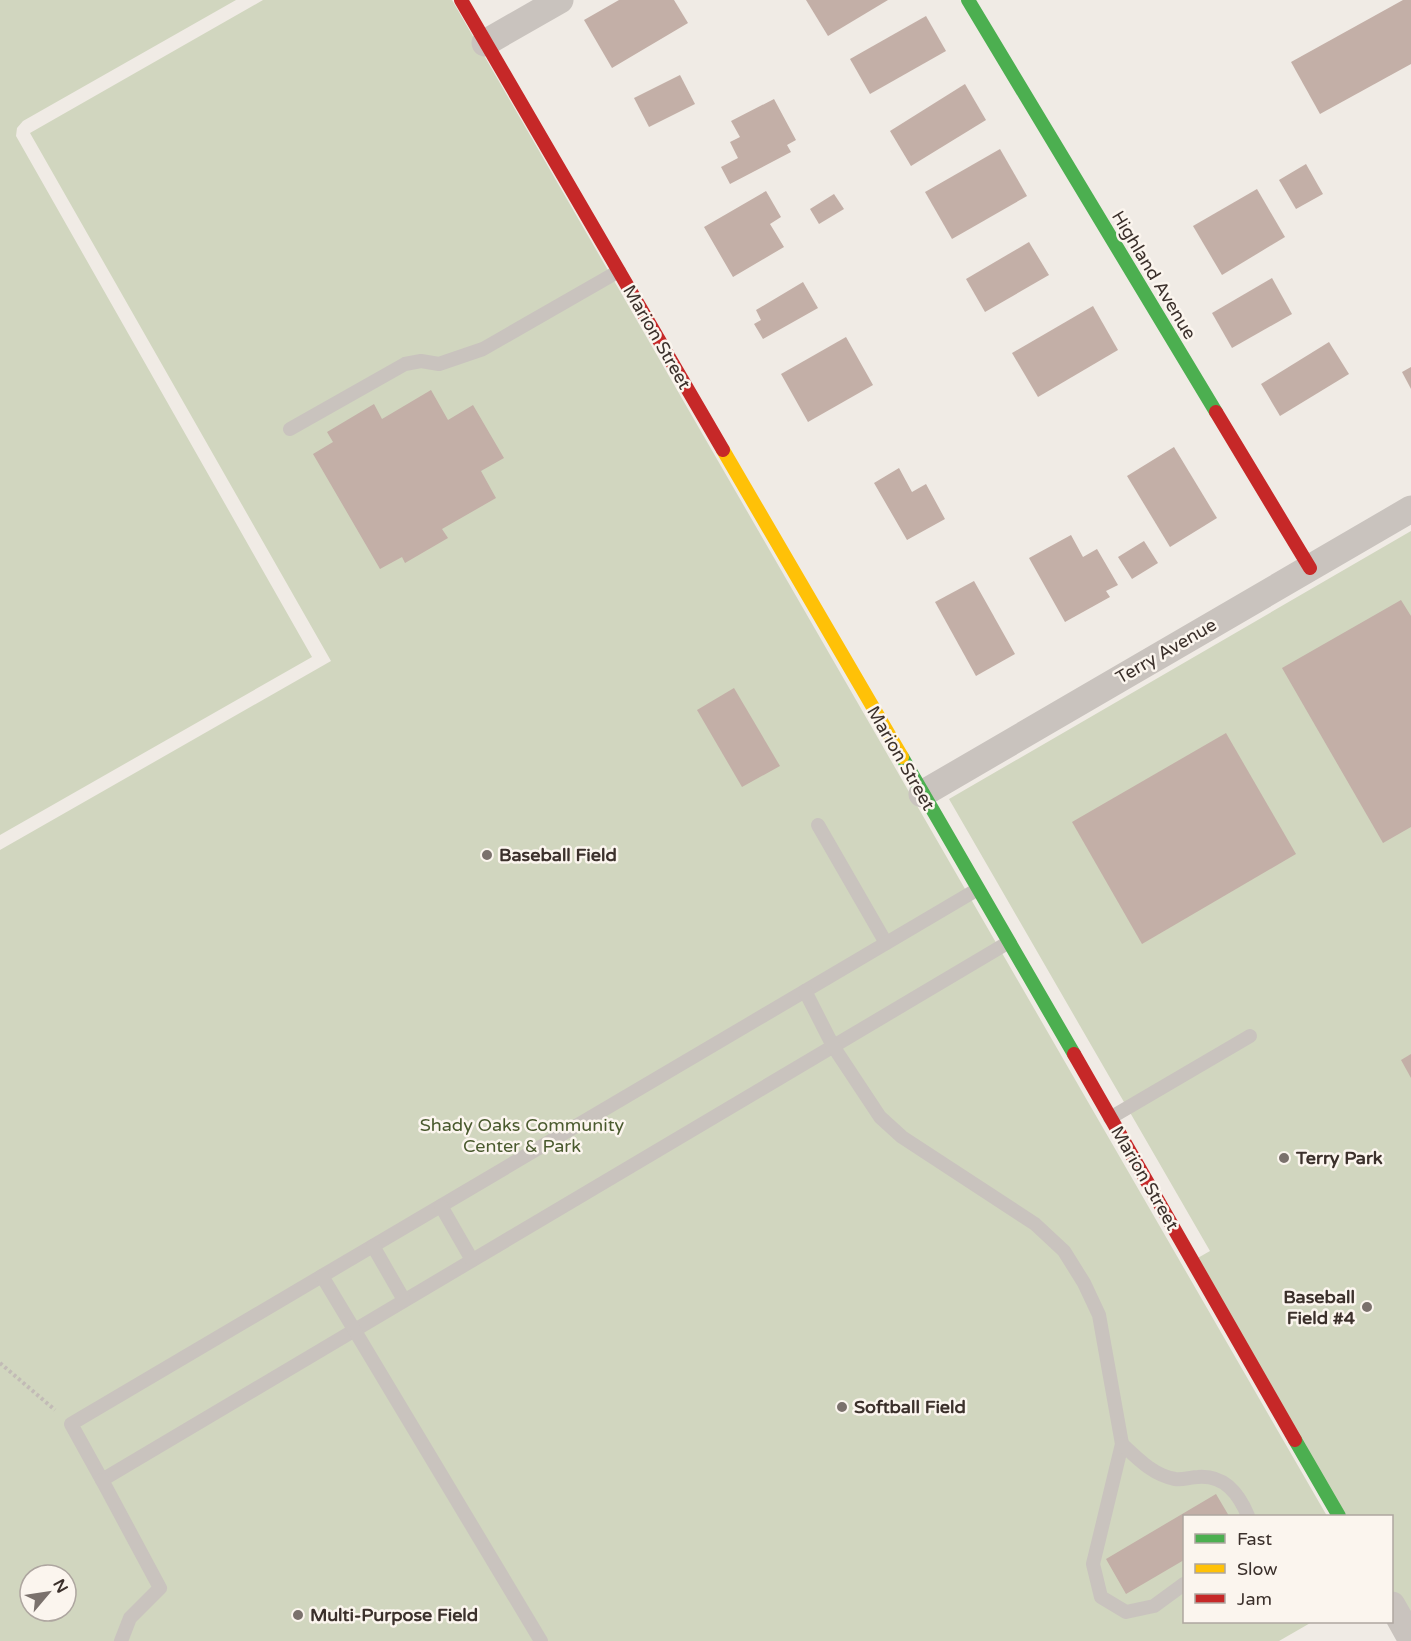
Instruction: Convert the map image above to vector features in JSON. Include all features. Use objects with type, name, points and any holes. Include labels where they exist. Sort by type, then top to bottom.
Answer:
[{"type":"street","name":"Marion Street","points":[[461,0],[1009,942],[1338,1515]]},
{"type":"street","points":[[485,43],[560,0]]},
{"type":"street","name":"Highland Avenue","points":[[968,0],[1310,568]]},
{"type":"street","name":"Terry Avenue","points":[[922,794],[1411,509]]},
{"type":"street","points":[[1393,1607],[1411,1639]]},
{"type":"lane","points":[[290,429],[405,364],[421,361],[439,364],[483,349],[619,271]]},
{"type":"lane","points":[[818,825],[886,943]]},
{"type":"lane","points":[[121,1641],[129,1618],[160,1588],[71,1424],[978,889]]},
{"type":"lane","points":[[102,1480],[1009,942]]},
{"type":"lane","points":[[805,991],[833,1046],[880,1117],[902,1137],[1035,1224],[1064,1251],[1084,1283],[1099,1315],[1122,1444],[1093,1564],[1101,1597],[1126,1612],[1154,1606],[1183,1585]]},
{"type":"lane","points":[[1110,1118],[1250,1036]]},
{"type":"lane","points":[[441,1206],[472,1260]]},
{"type":"lane","points":[[373,1246],[404,1300]]},
{"type":"lane","points":[[322,1276],[541,1641]]},
{"type":"lane","points":[[1122,1444],[1145,1466],[1177,1480],[1200,1476],[1223,1481],[1239,1496],[1248,1515]]},
{"type":"path","points":[[0,1363],[71,1424]]},
{"type":"green space","points":[[0,0],[236,0],[23,121],[17,128],[16,136],[312,657],[0,835]]},
{"type":"green space","name":"Shady Oaks Community Center & Park","points":[[263,0],[452,0],[1326,1515],[1183,1515],[1183,1623],[1310,1623],[1279,1641],[0,1641],[0,850],[331,661],[30,133]]},
{"type":"green space","name":"Terry Park","points":[[1411,531],[1411,1626],[1393,1595],[1393,1515],[1342,1515],[1196,1259],[1210,1251],[949,799]]},
{"type":"building","points":[[619,0],[674,0],[688,23],[612,68],[584,20]]},
{"type":"building","points":[[806,0],[888,0],[828,36]]},
{"type":"building","points":[[1403,0],[1411,0],[1411,64],[1320,114],[1291,62]]},
{"type":"building","points":[[926,16],[946,51],[870,94],[850,59]]},
{"type":"building","points":[[680,75],[695,104],[649,127],[634,98]]},
{"type":"building","points":[[965,84],[986,120],[911,166],[890,131]]},
{"type":"building","points":[[774,99],[796,140],[787,145],[791,152],[730,184],[721,167],[738,158],[730,142],[740,137],[731,121]]},
{"type":"building","points":[[1000,149],[1027,196],[952,239],[925,192]]},
{"type":"building","points":[[1306,164],[1323,194],[1296,209],[1279,180]]},
{"type":"building","points":[[1257,189],[1285,237],[1222,275],[1193,226]]},
{"type":"building","points":[[766,191],[781,217],[770,224],[784,247],[733,277],[704,227]]},
{"type":"building","points":[[834,194],[844,209],[819,224],[810,209]]},
{"type":"building","points":[[1029,242],[1049,275],[985,312],[966,279]]},
{"type":"building","points":[[1272,278],[1292,314],[1232,348],[1212,313]]},
{"type":"building","points":[[803,282],[818,308],[763,339],[754,324],[761,320],[756,310]]},
{"type":"building","points":[[1093,306],[1118,350],[1038,397],[1012,353]]},
{"type":"building","points":[[846,337],[873,385],[808,422],[781,374]]},
{"type":"building","points":[[1329,342],[1349,374],[1280,416],[1261,384]]},
{"type":"building","points":[[1411,367],[1411,389],[1402,372]]},
{"type":"building","points":[[431,390],[448,420],[473,405],[504,458],[481,471],[496,498],[442,529],[448,538],[405,563],[402,557],[380,569],[313,454],[333,442],[327,432],[374,404],[382,419]]},
{"type":"building","points":[[1174,447],[1217,518],[1170,547],[1127,476]]},
{"type":"building","points":[[899,468],[912,492],[926,484],[945,519],[907,540],[874,483]]},
{"type":"building","points":[[1071,535],[1083,557],[1097,549],[1118,585],[1106,591],[1110,597],[1065,622],[1029,558]]},
{"type":"building","points":[[1144,541],[1158,563],[1132,579],[1118,557]]},
{"type":"building","points":[[974,581],[1015,654],[976,676],[935,602]]},
{"type":"building","points":[[1401,600],[1411,616],[1411,827],[1383,843],[1282,668]]},
{"type":"building","points":[[734,688],[780,766],[742,787],[697,710]]},
{"type":"building","points":[[1226,733],[1296,854],[1142,944],[1072,822]]},
{"type":"building","points":[[1411,1054],[1411,1078],[1401,1060]]},
{"type":"building","points":[[1216,1494],[1228,1515],[1183,1515],[1183,1561],[1126,1594],[1106,1559]]},
{"type":"traffic: fast","points":[[968,0],[1216,412]]},
{"type":"traffic: fast","points":[[902,757],[1074,1054]]},
{"type":"traffic: fast","points":[[1295,1440],[1338,1515]]},
{"type":"traffic: slow","points":[[723,450],[902,757]]},
{"type":"traffic: jam","points":[[461,0],[723,450]]},
{"type":"traffic: jam","points":[[1216,412],[1310,568]]},
{"type":"traffic: jam","points":[[1074,1054],[1295,1440]]},
{"type":"place","name":"Baseball Field","points":[[487,855]]},
{"type":"place","name":"Terry Park","points":[[1284,1158]]},
{"type":"place","name":"Baseball Field #4","points":[[1367,1307]]},
{"type":"place","name":"Softball Field","points":[[842,1407]]},
{"type":"place","name":"Multi-Purpose Field","points":[[298,1615]]}]
